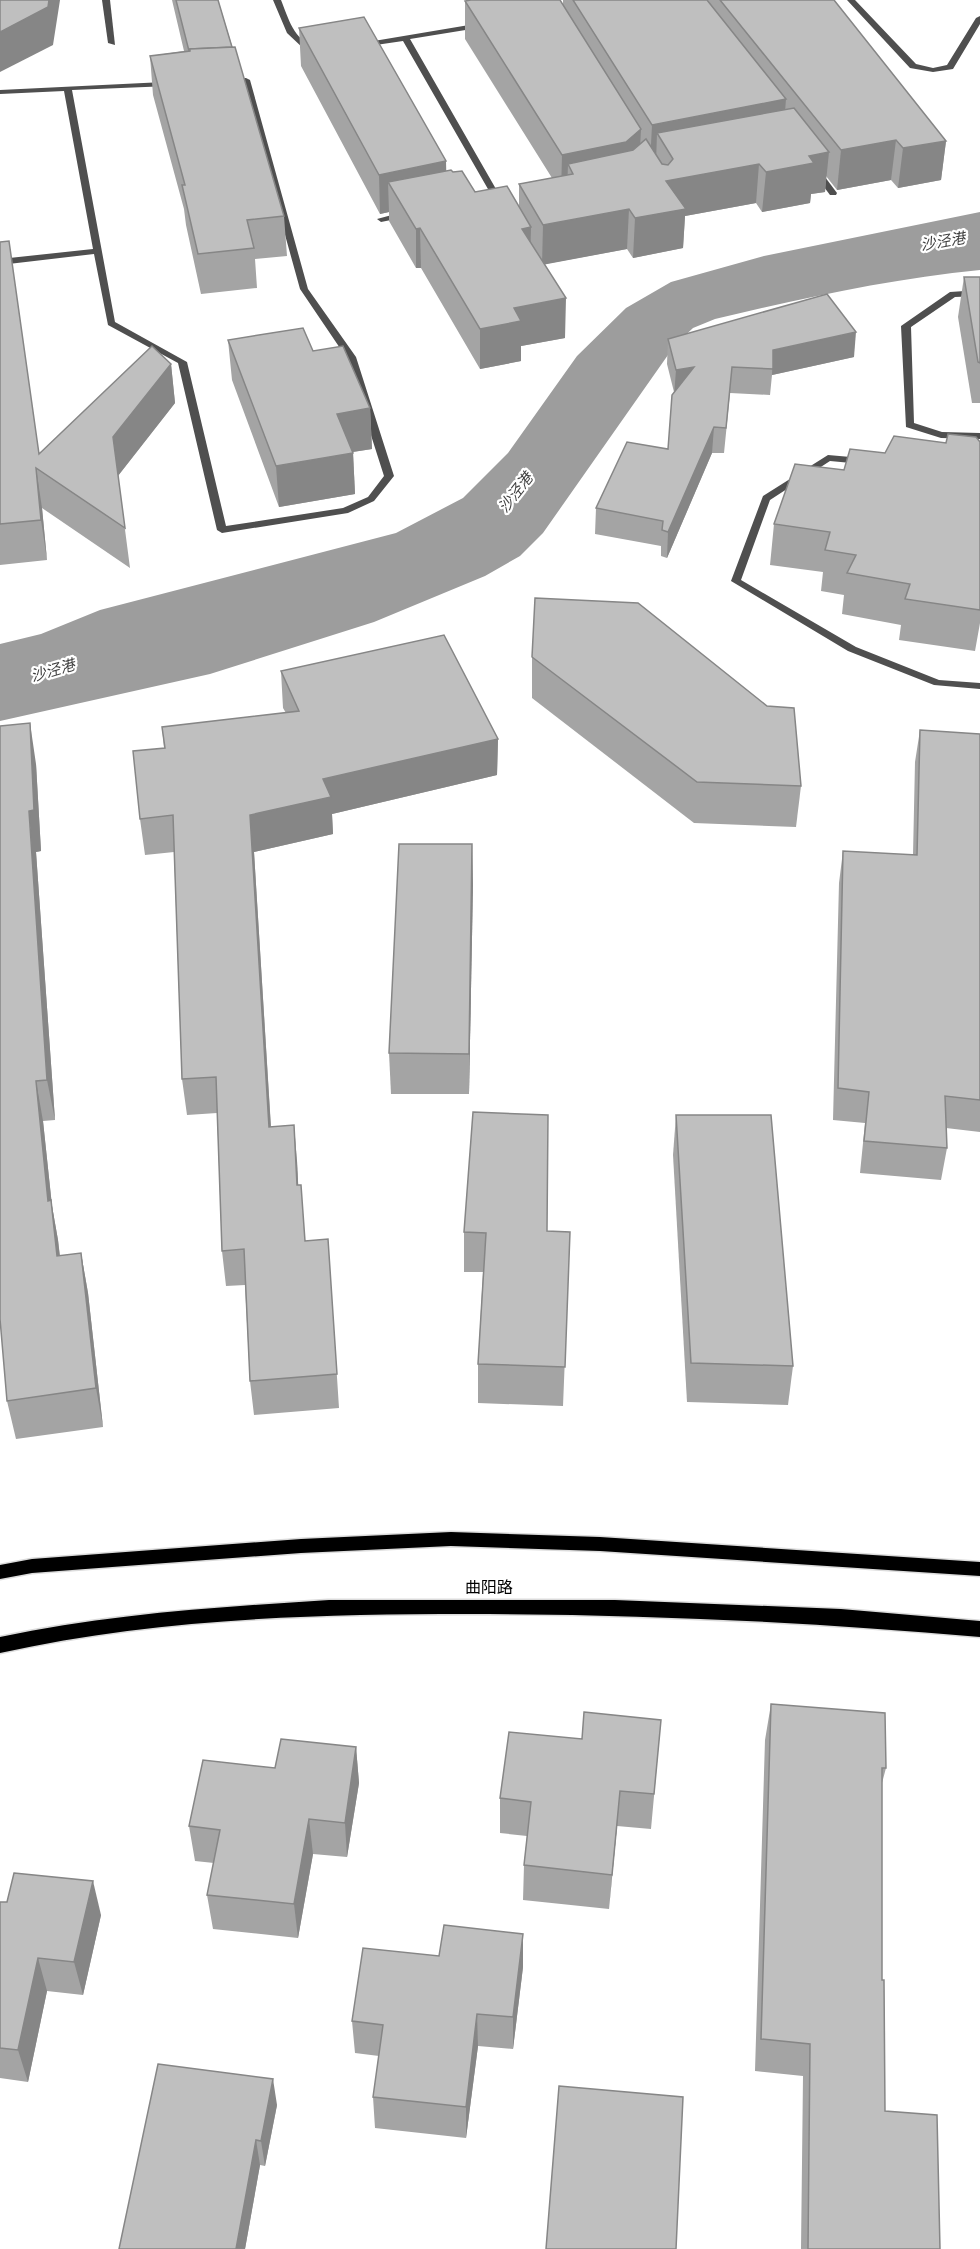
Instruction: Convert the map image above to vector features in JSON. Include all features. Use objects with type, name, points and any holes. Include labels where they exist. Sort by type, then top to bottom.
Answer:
[{"type":"main road","points":[[0,1572],[32,1566],[290,1546],[451,1539],[600,1544],[980,1569]]},
{"type":"main road","name":"曲阳路","points":[[0,1644],[176,1617],[329,1607],[615,1607],[840,1617],[980,1629]]},
{"type":"lane","points":[[106,0],[112,43]]},
{"type":"lane","points":[[277,0],[291,33],[307,47],[319,47]]},
{"type":"lane","points":[[851,0],[913,66],[933,70],[950,67],[980,18]]},
{"type":"lane","points":[[354,46],[494,22]]},
{"type":"lane","points":[[405,38],[505,211],[487,206]]},
{"type":"lane","points":[[0,92],[68,88],[246,80],[304,289],[351,357],[389,476],[371,499],[345,511],[222,530],[182,362],[111,323],[68,88]]},
{"type":"lane","points":[[813,167],[833,193]]},
{"type":"lane","points":[[381,219],[414,212]]},
{"type":"lane","points":[[0,262],[98,251]]},
{"type":"lane","points":[[980,293],[953,294],[906,326],[909,425],[941,435],[980,436]]},
{"type":"lane","points":[[876,463],[828,458],[766,498],[736,582],[852,649],[938,683],[980,686]]},
{"type":"water","name":"沙泾港","points":[[980,212],[980,270],[913,278],[814,297],[715,319],[693,328],[675,345],[543,533],[520,556],[485,576],[374,622],[210,674],[0,721],[0,644],[41,634],[100,610],[396,533],[463,498],[508,453],[577,356],[626,308],[671,282],[764,256]]},
{"type":"building","points":[[0,0],[49,0],[48,7],[0,32]]},
{"type":"building","points":[[176,0],[218,0],[232,47],[190,49],[189,51]]},
{"type":"building","points":[[560,0],[641,129],[626,142],[562,155],[465,1]]},
{"type":"building","points":[[573,0],[707,0],[786,99],[652,125]]},
{"type":"building","points":[[720,0],[834,0],[946,141],[903,148],[896,140],[841,150]]},
{"type":"building","points":[[364,17],[446,161],[379,175],[299,28]]},
{"type":"building","points":[[235,47],[284,216],[247,220],[254,248],[198,254],[182,185],[185,185],[150,56],[190,51],[190,49]]},
{"type":"building","points":[[794,108],[829,152],[809,156],[814,163],[766,172],[759,164],[666,181],[686,209],[635,218],[629,209],[543,225],[519,184],[573,174],[568,164],[633,150],[646,139],[662,164],[668,165],[673,159],[657,133]]},
{"type":"building","points":[[451,170],[453,172],[462,171],[475,192],[507,186],[531,227],[522,229],[566,298],[514,308],[521,321],[480,329],[420,228],[416,229],[388,182]]},
{"type":"building","points":[[9,241],[39,454],[152,346],[171,364],[113,437],[125,528],[36,468],[41,520],[0,524],[0,242]]},
{"type":"building","points":[[964,277],[980,277],[980,363],[978,362]]},
{"type":"building","points":[[827,294],[856,332],[773,350],[773,369],[732,367],[726,428],[714,427],[668,532],[662,530],[663,521],[596,508],[627,442],[668,449],[672,395],[694,367],[676,370],[668,339]]},
{"type":"building","points":[[303,328],[313,351],[343,346],[370,408],[337,414],[353,453],[276,466],[228,340]]},
{"type":"building","points":[[948,434],[976,437],[980,442],[980,610],[905,599],[910,584],[847,573],[856,555],[825,550],[830,532],[774,524],[795,464],[844,470],[850,449],[885,453],[894,436],[946,443]]},
{"type":"building","points":[[535,598],[638,603],[767,706],[794,708],[801,786],[697,782],[532,657]]},
{"type":"building","points":[[444,635],[498,739],[323,779],[331,797],[250,815],[269,1127],[294,1125],[297,1185],[301,1185],[305,1241],[328,1239],[337,1374],[250,1381],[244,1249],[222,1251],[216,1077],[182,1079],[173,815],[140,819],[133,751],[165,748],[162,727],[299,711],[281,671]]},
{"type":"building","points":[[30,723],[34,810],[29,811],[47,1080],[36,1081],[48,1201],[51,1200],[57,1256],[81,1253],[96,1388],[7,1401],[0,1319],[0,726]]},
{"type":"building","points":[[920,730],[980,734],[980,1100],[945,1096],[947,1148],[864,1141],[869,1092],[838,1088],[843,851],[917,855]]},
{"type":"building","points":[[399,844],[472,844],[469,1054],[389,1053]]},
{"type":"building","points":[[473,1112],[548,1115],[547,1231],[570,1232],[565,1367],[478,1364],[486,1233],[464,1232]]},
{"type":"building","points":[[676,1115],[771,1115],[793,1366],[691,1363]]},
{"type":"building","points":[[771,1704],[885,1713],[886,1768],[882,1768],[882,1980],[884,1980],[885,2111],[937,2115],[940,2249],[808,2249],[810,2044],[761,2039]]},
{"type":"building","points":[[584,1712],[661,1720],[654,1794],[620,1791],[612,1875],[524,1865],[531,1802],[500,1798],[509,1732],[582,1739]]},
{"type":"building","points":[[281,1739],[356,1747],[345,1823],[309,1819],[294,1904],[207,1895],[220,1830],[189,1826],[203,1760],[275,1768]]},
{"type":"building","points":[[14,1873],[93,1881],[74,1962],[38,1958],[18,2050],[0,2048],[0,1902],[7,1902]]},
{"type":"building","points":[[444,1925],[523,1934],[513,2017],[477,2014],[466,2107],[373,2097],[383,2025],[352,2021],[363,1948],[439,1956]]},
{"type":"building","points":[[158,2064],[273,2079],[261,2141],[256,2140],[236,2249],[119,2249]]},
{"type":"building","points":[[559,2086],[683,2097],[676,2249],[546,2249]]}]
